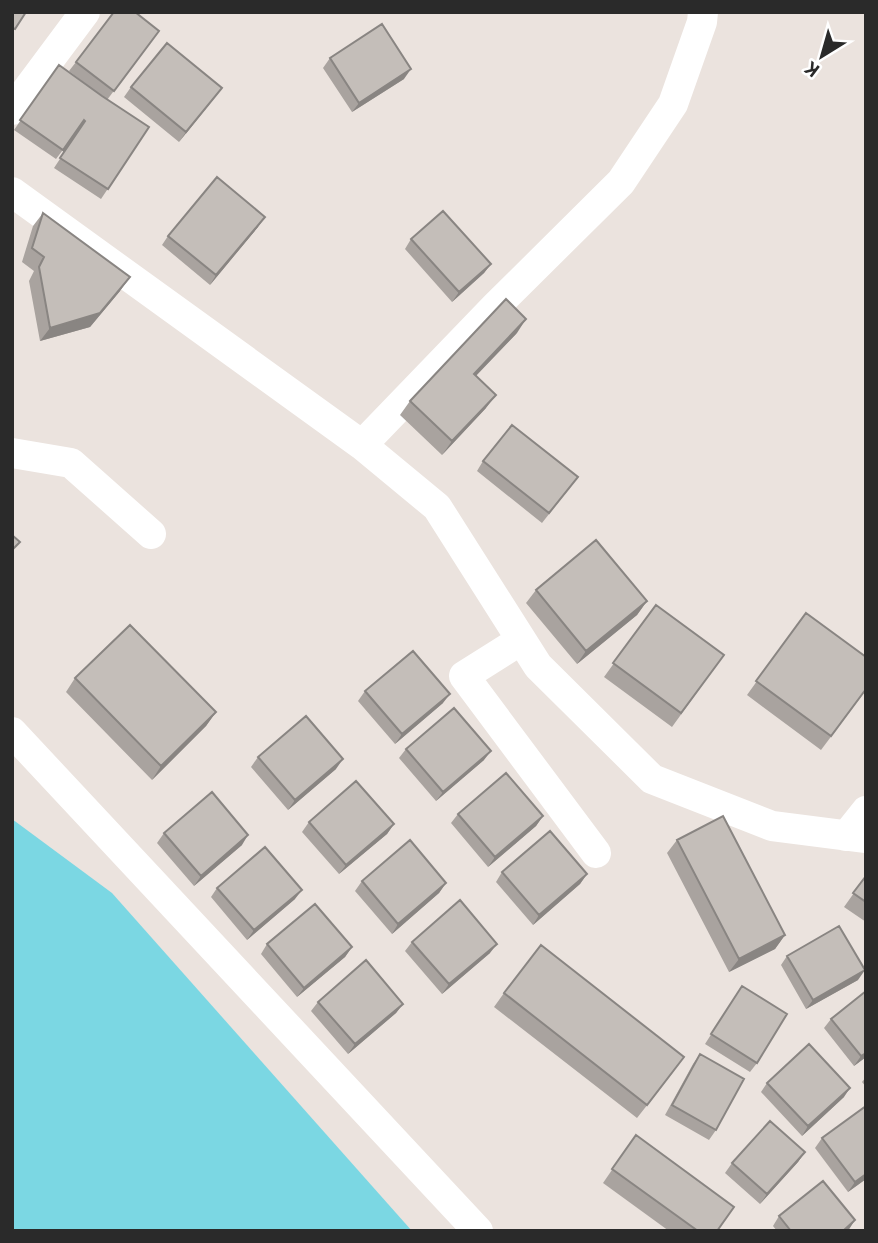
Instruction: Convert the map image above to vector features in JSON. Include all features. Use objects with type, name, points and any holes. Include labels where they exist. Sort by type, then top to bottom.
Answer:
[{"type":"street","points":[[12,110],[85,12]]},
{"type":"street","points":[[362,445],[621,182],[673,104],[702,22],[703,12]]},
{"type":"street","points":[[12,192],[362,445],[437,507],[538,666],[652,779],[772,826],[856,837],[866,811]]},
{"type":"street","points":[[12,453],[71,463],[151,534]]},
{"type":"street","points":[[521,640],[464,676],[596,853]]},
{"type":"street","points":[[12,732],[478,1231]]},
{"type":"water","points":[[12,819],[112,893],[412,1231],[12,1231]]},
{"type":"building","points":[[12,12],[26,12],[15,29],[12,28]]},
{"type":"building","points":[[114,12],[135,12],[159,31],[114,91],[76,62]]},
{"type":"building","points":[[382,24],[411,69],[359,103],[330,58]]},
{"type":"building","points":[[167,43],[222,88],[186,132],[131,87]]},
{"type":"building","points":[[59,65],[149,127],[108,189],[60,158],[84,120],[63,150],[20,120]]},
{"type":"building","points":[[217,177],[265,217],[216,275],[168,236]]},
{"type":"building","points":[[443,211],[491,264],[459,292],[411,239]]},
{"type":"building","points":[[43,213],[130,277],[100,313],[50,328],[39,267],[44,257],[32,248]]},
{"type":"building","points":[[506,299],[526,319],[474,374],[496,395],[452,441],[410,401]]},
{"type":"building","points":[[512,425],[578,477],[549,513],[483,461]]},
{"type":"building","points":[[12,535],[20,542],[12,550]]},
{"type":"building","points":[[596,540],[647,601],[586,651],[536,590]]},
{"type":"building","points":[[656,605],[724,655],[681,713],[613,663]]},
{"type":"building","points":[[806,613],[866,657],[866,689],[831,736],[756,681]]},
{"type":"building","points":[[130,625],[216,712],[161,766],[75,678]]},
{"type":"building","points":[[413,651],[450,694],[402,734],[365,691]]},
{"type":"building","points":[[454,708],[491,751],[443,792],[406,749]]},
{"type":"building","points":[[306,716],[343,759],[295,800],[258,757]]},
{"type":"building","points":[[506,773],[543,816],[495,857],[458,814]]},
{"type":"building","points":[[356,781],[394,824],[346,865],[309,822]]},
{"type":"building","points":[[212,792],[248,835],[201,876],[164,833]]},
{"type":"building","points":[[723,816],[785,935],[739,959],[677,840]]},
{"type":"building","points":[[550,831],[587,874],[539,915],[502,872]]},
{"type":"building","points":[[410,840],[446,883],[398,924],[362,881]]},
{"type":"building","points":[[265,847],[302,890],[254,930],[217,888]]},
{"type":"building","points":[[866,876],[866,902],[853,893]]},
{"type":"building","points":[[460,900],[497,944],[449,984],[412,942]]},
{"type":"building","points":[[315,904],[352,947],[304,988],[267,944]]},
{"type":"building","points":[[839,926],[865,970],[813,1000],[787,956]]},
{"type":"building","points":[[541,945],[684,1057],[647,1105],[504,993]]},
{"type":"building","points":[[366,960],[403,1004],[355,1044],[318,1002]]},
{"type":"building","points":[[742,986],[787,1014],[757,1063],[711,1034]]},
{"type":"building","points":[[866,991],[866,1053],[861,1056],[831,1019]]},
{"type":"building","points":[[809,1044],[850,1088],[808,1126],[767,1083]]},
{"type":"building","points":[[700,1054],[744,1079],[716,1130],[672,1105]]},
{"type":"building","points":[[866,1106],[866,1174],[855,1182],[822,1138]]},
{"type":"building","points":[[770,1121],[805,1152],[767,1194],[732,1163]]},
{"type":"building","points":[[636,1135],[734,1207],[717,1231],[698,1231],[612,1169]]},
{"type":"building","points":[[823,1181],[855,1220],[843,1231],[791,1231],[779,1216]]}]
